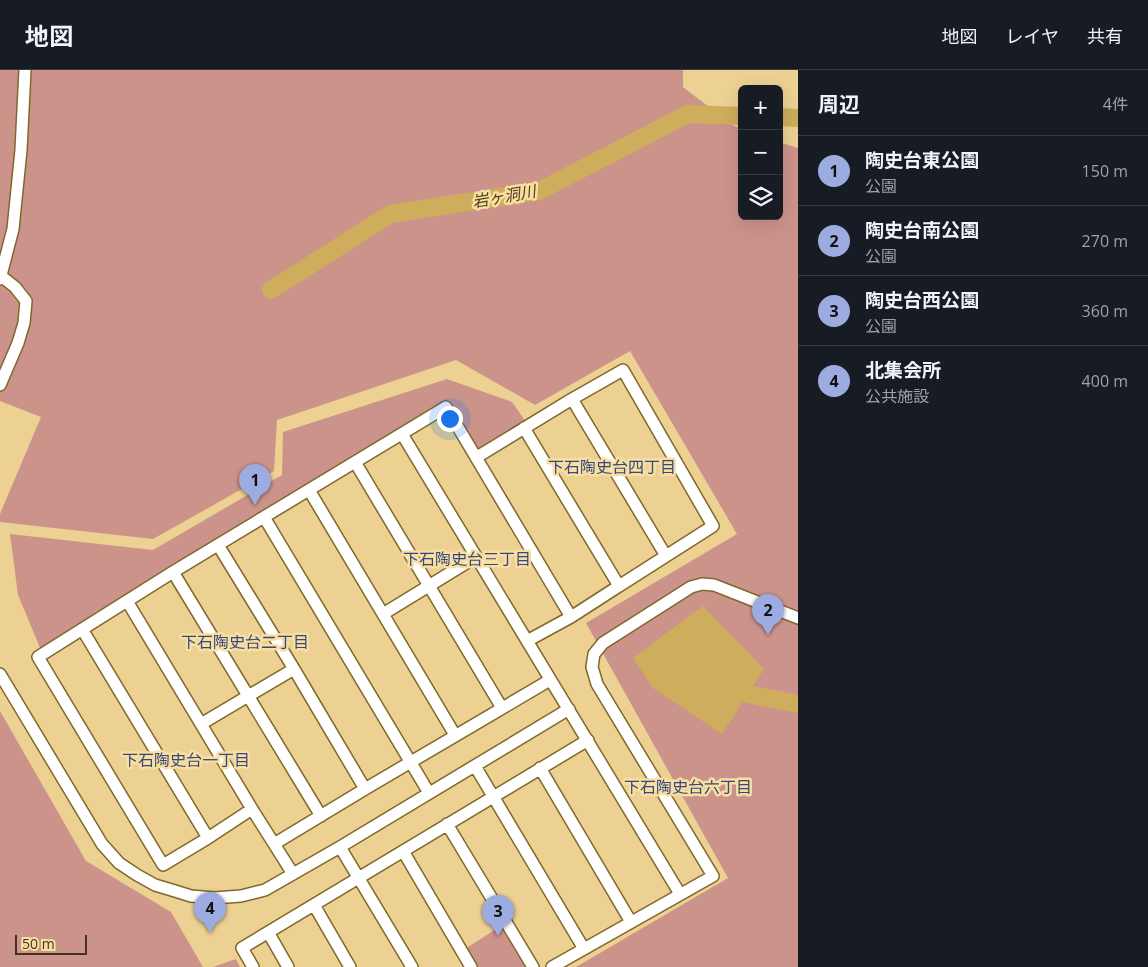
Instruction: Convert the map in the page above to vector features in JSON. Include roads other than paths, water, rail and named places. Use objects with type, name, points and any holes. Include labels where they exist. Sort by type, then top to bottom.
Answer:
[{"type":"street","points":[[0,385],[18,343],[24,323],[26,301],[15,287],[1,278],[14,229],[26,70]]},
{"type":"street","points":[[476,457],[623,370],[713,526],[571,617],[527,641]]},
{"type":"street","points":[[572,399],[666,556]]},
{"type":"street","points":[[252,810],[163,865],[38,656],[172,572],[446,407],[571,617]]},
{"type":"street","points":[[524,428],[619,586]]},
{"type":"street","points":[[402,434],[680,894]]},
{"type":"street","points":[[355,462],[502,708]]},
{"type":"street","points":[[309,490],[456,735]]},
{"type":"street","points":[[264,517],[430,793]]},
{"type":"street","points":[[218,545],[365,789]]},
{"type":"street","points":[[383,614],[476,557]]},
{"type":"street","points":[[172,572],[321,816]]},
{"type":"street","points":[[552,967],[713,876],[597,684],[592,667],[594,654],[603,643],[691,588],[702,584],[714,585],[798,618]]},
{"type":"street","points":[[127,601],[252,810],[293,874]]},
{"type":"street","points":[[82,629],[208,838]]},
{"type":"street","points":[[201,724],[294,669]]},
{"type":"street","points":[[0,674],[102,844],[119,863],[137,876],[155,885],[191,896],[214,898],[241,896],[266,890],[569,709]]},
{"type":"street","points":[[274,844],[550,680]]},
{"type":"street","points":[[253,967],[242,948],[588,740]]},
{"type":"street","points":[[475,766],[584,949]]},
{"type":"street","points":[[540,768],[631,922]]},
{"type":"street","points":[[447,824],[533,967]]},
{"type":"street","points":[[340,847],[412,967]]},
{"type":"street","points":[[403,851],[471,967]]},
{"type":"street","points":[[314,905],[350,967]]},
{"type":"street","points":[[268,932],[288,967]]},
{"type":"waterway","name":"岩ヶ洞川","points":[[271,290],[390,214],[539,191],[688,114],[738,116]]},
{"type":"waterway","name":"岩ヶ洞川","points":[[783,117],[798,118]]},
{"type":"waterway","points":[[747,694],[798,704]]},
{"type":"place","name":"陶史台東公園","points":[[255,505]]},
{"type":"place","name":"陶史台南公園","points":[[768,635]]},
{"type":"place","name":"北集会所","points":[[210,933]]},
{"type":"place","name":"陶史台西公園","points":[[498,936]]},
{"type":"district","name":"下石陶史台四丁目","points":[[612,467]]},
{"type":"district","name":"下石陶史台三丁目","points":[[467,559]]},
{"type":"district","name":"下石陶史台二丁目","points":[[245,642]]},
{"type":"district","name":"下石陶史台一丁目","points":[[186,760]]},
{"type":"district","name":"下石陶史台六丁目","points":[[688,787]]}]
